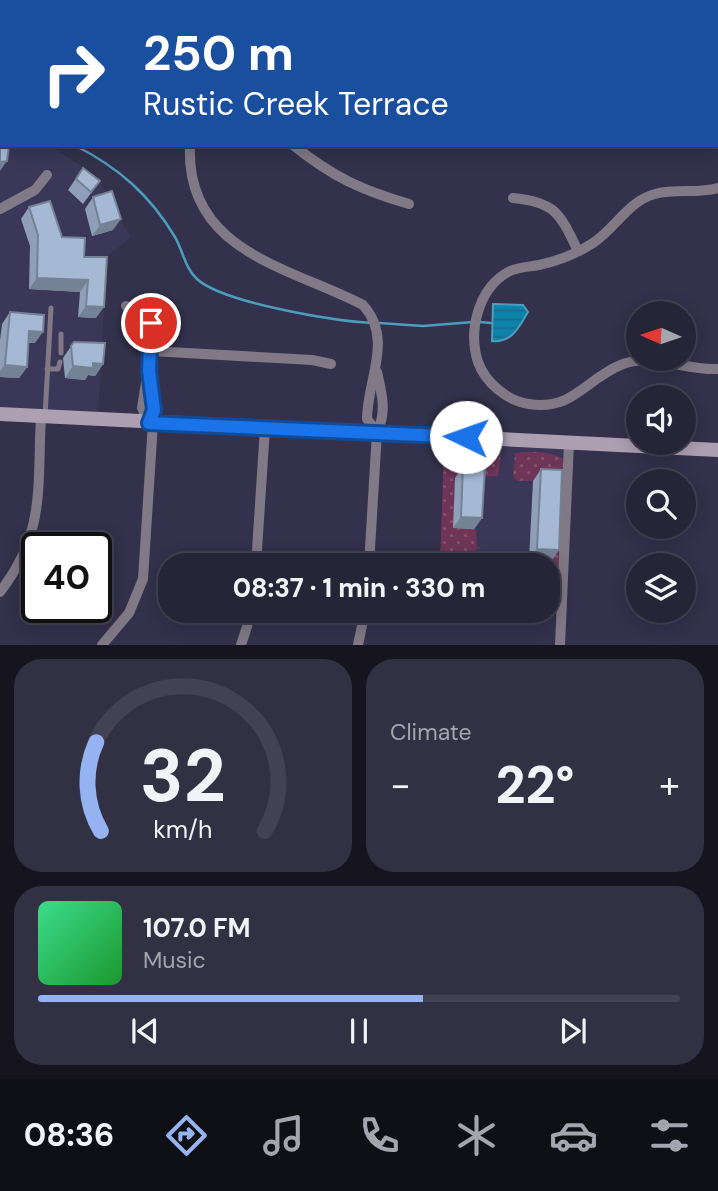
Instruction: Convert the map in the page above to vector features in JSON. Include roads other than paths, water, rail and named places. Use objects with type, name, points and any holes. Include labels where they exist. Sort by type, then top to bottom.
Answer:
[{"type":"street","points":[[190,147],[192,171],[205,208],[232,242],[252,257],[363,305],[373,317],[378,333],[377,370],[383,420],[377,432],[370,553]]},
{"type":"street","points":[[295,147],[316,165],[354,187],[409,204]]},
{"type":"street","points":[[0,209],[35,190],[47,175]]},
{"type":"street","points":[[718,188],[663,192],[644,198],[603,236],[578,251],[557,261],[515,269],[491,286],[477,313],[476,355],[482,372],[500,391],[518,402],[539,405],[570,399],[603,374],[627,362],[643,360],[718,369]]},
{"type":"street","points":[[513,198],[541,201],[552,207],[578,251]]},
{"type":"street","points":[[102,645],[129,613],[143,579],[151,423],[154,410],[149,371],[151,323],[145,315],[125,306]]},
{"type":"street","points":[[151,351],[312,360],[331,364]]},
{"type":"street","points":[[377,370],[369,396],[367,419],[377,432]]},
{"type":"street","points":[[0,414],[718,450]]},
{"type":"street","points":[[0,592],[23,561],[33,534],[43,416]]},
{"type":"street","points":[[257,553],[265,428]]},
{"type":"street","points":[[560,645],[569,443]]},
{"type":"street","points":[[242,645],[248,623]]},
{"type":"street","points":[[358,645],[363,623]]},
{"type":"lane","points":[[43,416],[51,308]]},
{"type":"lane","points":[[61,334],[61,353]]},
{"type":"lane","points":[[47,369],[58,369],[60,362]]},
{"type":"water","points":[[493,304],[523,305],[528,312],[510,337],[499,341],[492,341]]},
{"type":"waterway","points":[[78,147],[119,173],[144,195],[175,237],[193,275],[210,288],[280,309],[372,323]]},
{"type":"waterway","points":[[379,323],[423,326],[473,322]]},
{"type":"waterway","points":[[480,322],[491,323]]}]
